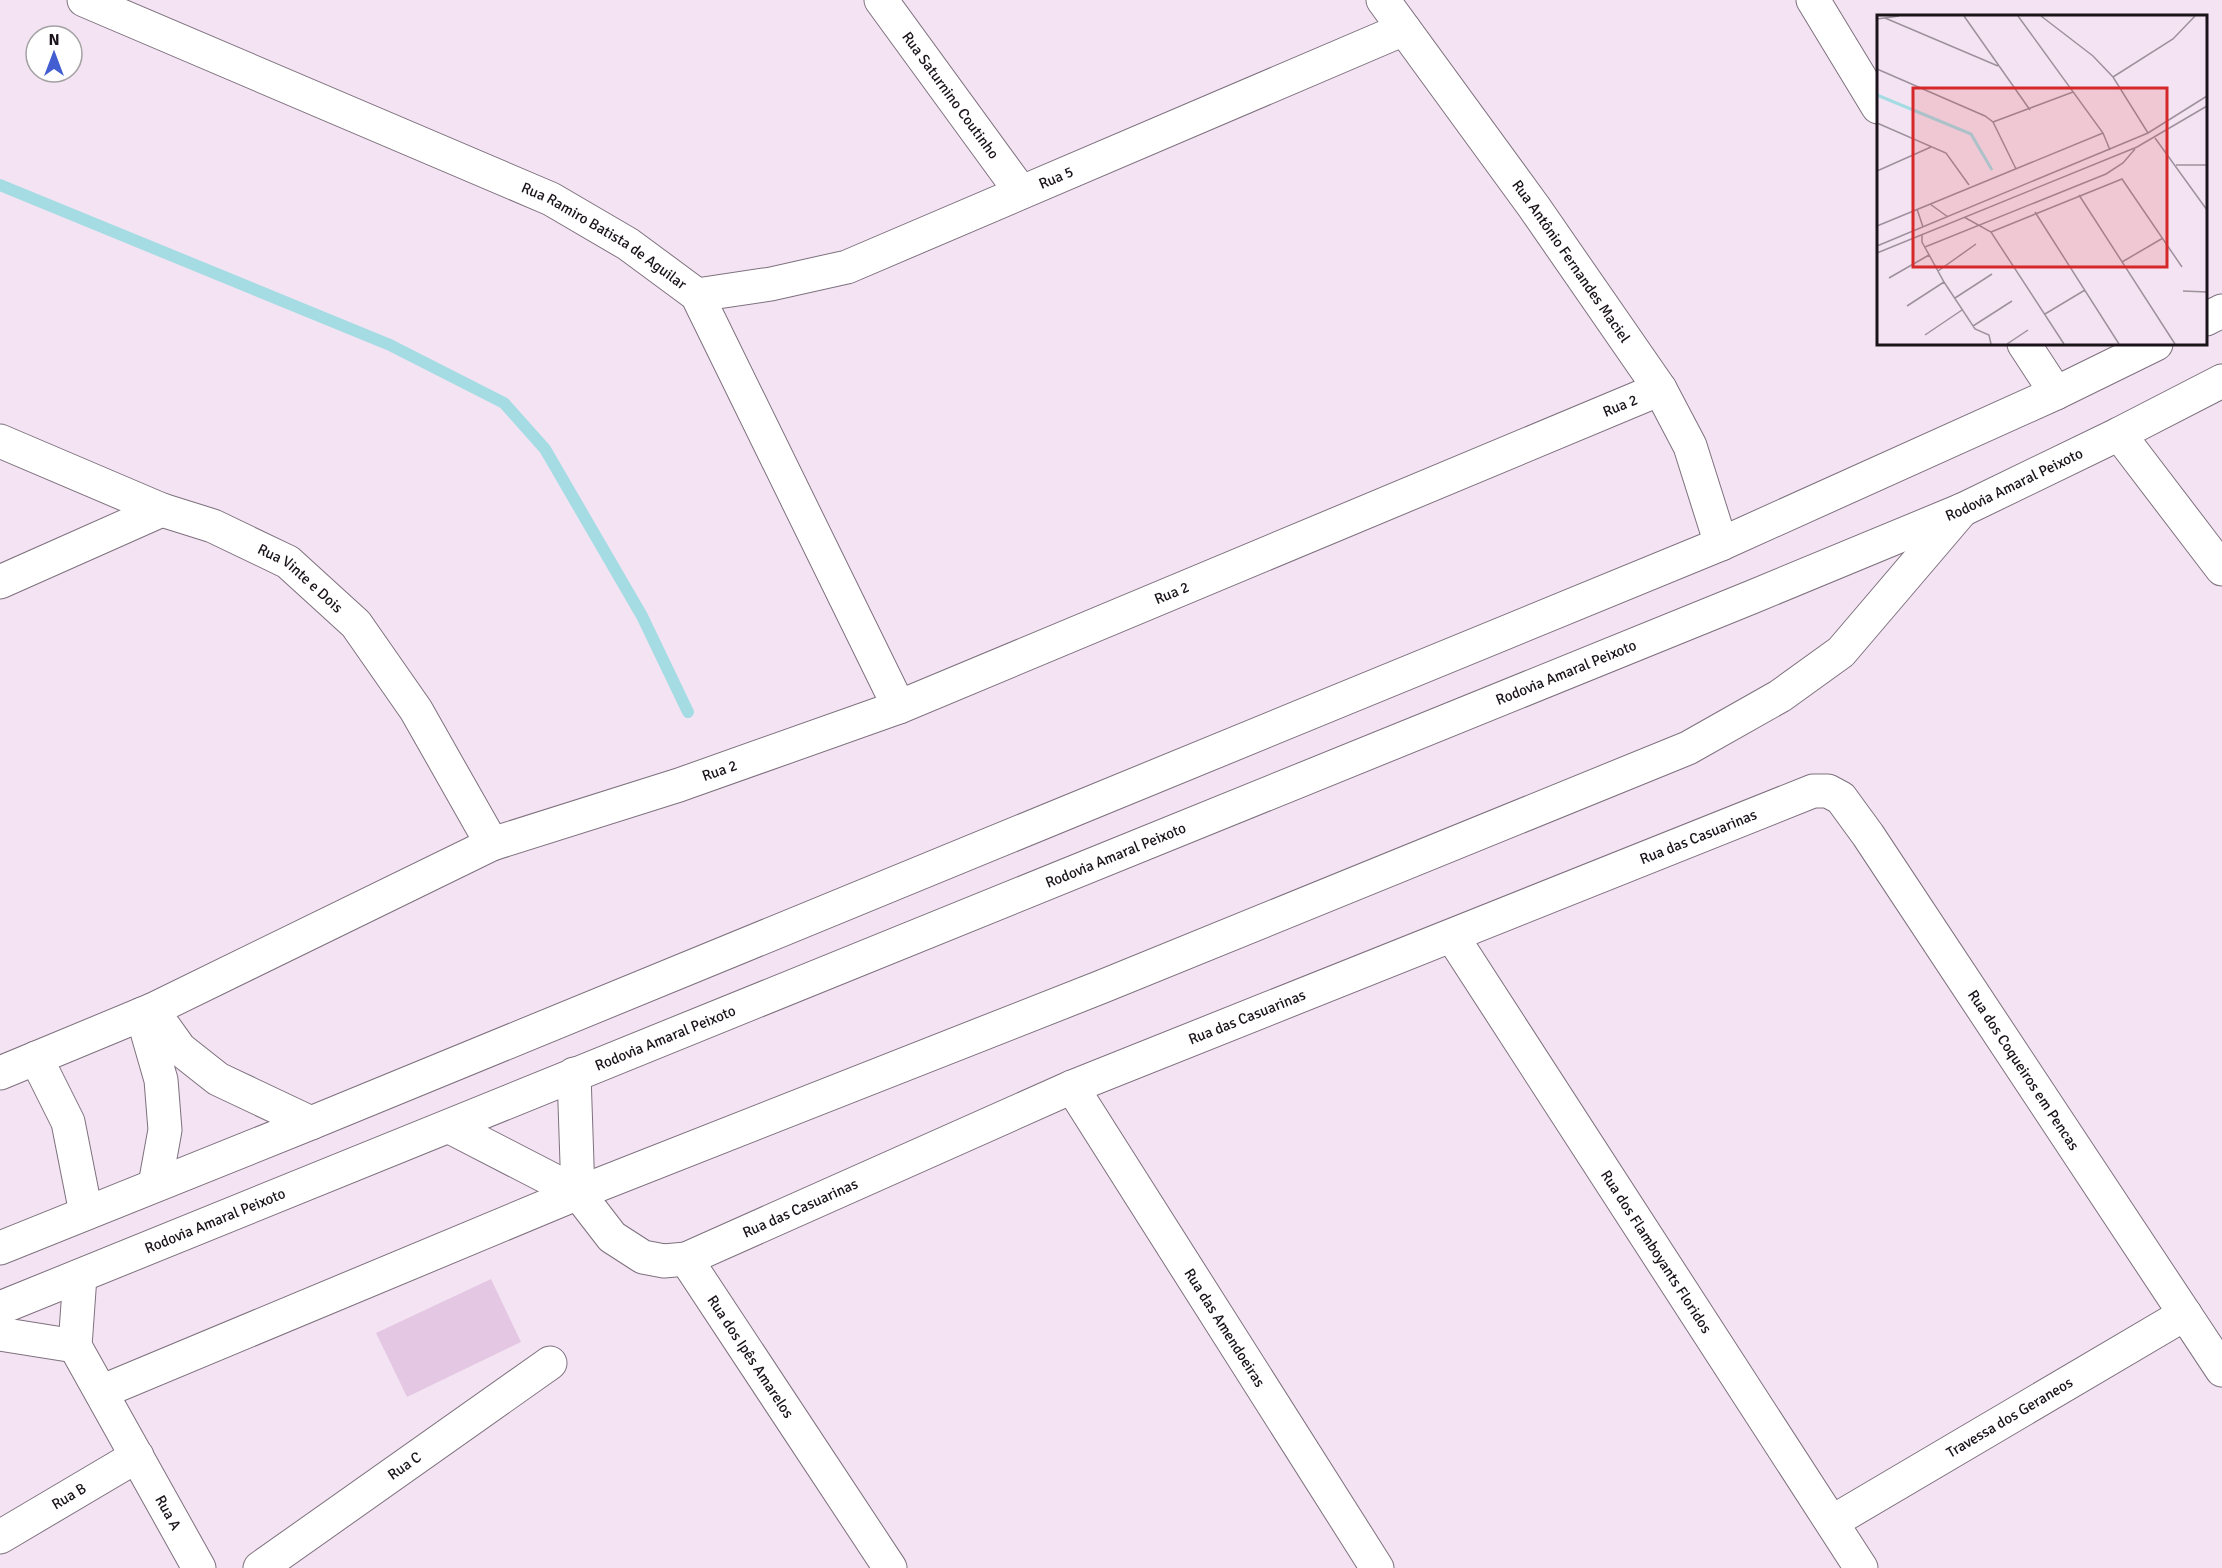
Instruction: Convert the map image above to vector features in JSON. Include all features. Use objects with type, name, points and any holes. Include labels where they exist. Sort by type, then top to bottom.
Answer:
[{"type":"main road","name":"Rua Ramiro Batista de Aguilar","points":[[84,0],[551,200],[628,244],[697,295],[899,707]]},
{"type":"main road","name":"Rua Saturnino Coutinho","points":[[881,0],[1021,192]]},
{"type":"main road","name":"Rua Antônio Fernandes Maciel","points":[[1383,0],[1534,207],[1660,389],[1690,446],[1721,544]]},
{"type":"main road","points":[[1813,0],[1877,105]]},
{"type":"main road","name":"Rua 5","points":[[697,295],[771,284],[847,267],[1404,29]]},
{"type":"main road","points":[[2207,318],[2222,311]]},
{"type":"main road","points":[[2025,345],[2056,393]]},
{"type":"main road","points":[[0,1248],[1721,544],[2056,393],[2155,345]]},
{"type":"main road","name":"Rodovia Amaral Peixoto","points":[[0,1308],[450,1127],[574,1074],[1962,510],[2222,381]]},
{"type":"main road","name":"Rua 2","points":[[0,1073],[147,1012],[492,843],[679,785],[899,707],[1660,389]]},
{"type":"main road","points":[[2119,434],[2222,569]]},
{"type":"main road","name":"Rua Vinte e Dois","points":[[0,441],[162,510],[213,526],[288,562],[356,624],[416,711],[492,843]]},
{"type":"main road","points":[[0,582],[162,510]]},
{"type":"main road","points":[[101,1392],[578,1193],[1101,987],[1688,748],[1780,696],[1841,652],[1962,510]]},
{"type":"main road","name":"Rua das Casuarinas","points":[[686,1259],[1072,1087],[1813,791]]},
{"type":"main road","name":"Rua dos Coqueiros em Pencas","points":[[1813,791],[1828,791],[1841,798],[1869,835],[2222,1370]]},
{"type":"main road","name":"Rua dos Flamboyants Floridos","points":[[1452,936],[1861,1568]]},
{"type":"main road","points":[[147,1012],[180,1049],[218,1079],[310,1123]]},
{"type":"main road","points":[[147,1012],[161,1080],[165,1130],[155,1185]]},
{"type":"main road","points":[[36,1058],[68,1122],[86,1213]]},
{"type":"main road","points":[[574,1074],[578,1193]]},
{"type":"main road","name":"Rua das Amendoeiras","points":[[1072,1087],[1377,1568]]},
{"type":"main road","points":[[450,1127],[578,1193],[612,1237],[643,1257],[664,1260],[686,1259]]},
{"type":"main road","name":"Rua dos Ipês Amarelos","points":[[686,1259],[890,1568]]},
{"type":"main road","points":[[0,1334],[75,1346],[80,1276]]},
{"type":"main road","name":"Travessa dos Geraneos","points":[[1832,1522],[2185,1314]]},
{"type":"main road","name":"Rua A","points":[[75,1346],[199,1568]]},
{"type":"main road","name":"Rua C","points":[[260,1568],[550,1364]]},
{"type":"main road","name":"Rua B","points":[[0,1537],[137,1456]]},
{"type":"shaded area","points":[[491,1279],[521,1342],[407,1397],[376,1333]]},
{"type":"waterway","points":[[0,185],[390,345],[504,403],[545,449],[642,616],[688,712]]}]
